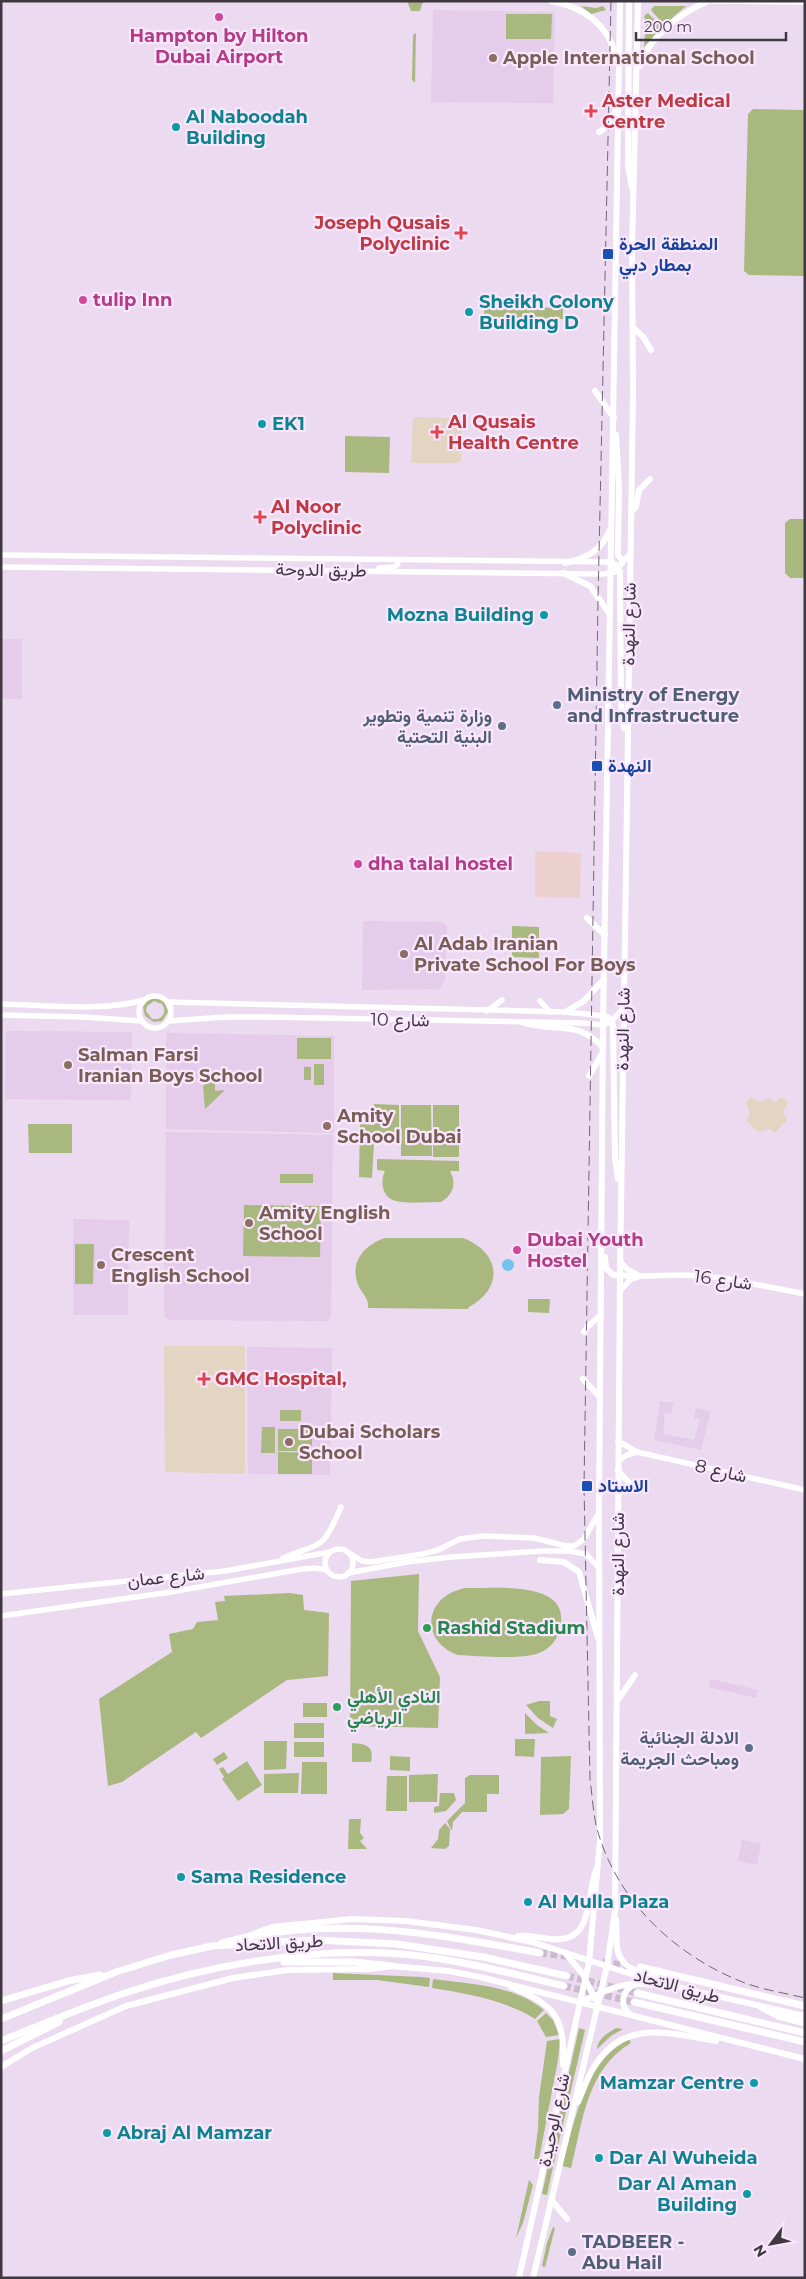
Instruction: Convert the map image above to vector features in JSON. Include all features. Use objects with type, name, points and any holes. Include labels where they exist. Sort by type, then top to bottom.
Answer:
[{"type":"highway","points":[[212,1946],[245,1937],[328,1929],[380,1928],[450,1936],[540,1952]]},
{"type":"highway","name":"طريق الاتحاد","points":[[1,2019],[116,1972],[170,1955],[212,1946],[316,1940],[397,1944],[483,1957],[567,1976]]},
{"type":"highway","name":"طريق الاتحاد","points":[[1,2040],[160,1982],[216,1969],[272,1960],[337,1953],[387,1954],[450,1961],[564,1986]]},
{"type":"highway","points":[[272,1960],[354,1962],[392,1966]]},
{"type":"highway","points":[[640,1967],[805,2006]]},
{"type":"highway","points":[[1,2001],[68,1981],[116,1972]]},
{"type":"highway","name":"طريق الاتحاد","points":[[637,1993],[805,2033]]},
{"type":"highway","name":"طريق الاتحاد","points":[[634,2002],[787,2040],[805,2042]]},
{"type":"highway","points":[[761,2007],[778,2016],[805,2023]]},
{"type":"highway","points":[[1,2051],[82,2009]]},
{"type":"highway","points":[[787,2040],[805,2046]]},
{"type":"main road","points":[[551,1],[574,7],[603,28],[613,44],[619,72]]},
{"type":"main road","name":"شارع النهدة","points":[[589,1962],[598,1864],[599,1512],[604,1049],[600,1015],[604,978],[605,935],[610,562],[615,423],[614,358],[620,1]]},
{"type":"main road","points":[[629,1],[628,165],[633,191]]},
{"type":"main road","name":"شارع النهدة","points":[[607,1966],[615,1911],[618,1441],[628,556],[631,512],[633,191],[638,1]]},
{"type":"main road","points":[[637,75],[644,55],[665,30],[684,13],[708,1]]},
{"type":"main road","points":[[599,132],[610,125],[618,98]]},
{"type":"main road","points":[[633,327],[644,338],[651,350]]},
{"type":"main road","points":[[595,391],[615,423],[618,452],[618,555],[621,559],[628,556]]},
{"type":"main road","points":[[631,512],[636,507],[639,490],[650,479]]},
{"type":"main road","points":[[565,563],[586,557],[597,550],[612,526]]},
{"type":"main road","points":[[610,562],[619,570],[621,584],[621,704],[627,739]]},
{"type":"main road","points":[[563,573],[590,586],[610,614]]},
{"type":"main road","points":[[587,918],[605,935]]},
{"type":"main road","points":[[565,1012],[584,1001],[604,978]]},
{"type":"main road","points":[[600,1015],[612,1022],[615,1158],[621,1192]]},
{"type":"main road","points":[[522,1022],[541,1027],[581,1030],[593,1037],[604,1049],[589,1076]]},
{"type":"main road","points":[[603,1164],[606,1184],[605,1264],[612,1274],[620,1277],[640,1276]]},
{"type":"main road","points":[[584,1332],[601,1315]]},
{"type":"main road","points":[[583,1379],[600,1397]]},
{"type":"main road","points":[[618,1471],[636,1490]]},
{"type":"main road","points":[[540,1560],[564,1562],[578,1572],[600,1642]]},
{"type":"main road","points":[[617,1702],[635,1675]]},
{"type":"main road","points":[[512,1937],[532,1936],[560,1940],[577,1933],[585,1920],[593,1878],[598,1864]]},
{"type":"main road","points":[[615,1911],[617,1948],[625,1964],[636,1971],[666,1981],[676,1987]]},
{"type":"main road","name":"طريق الاتحاد","points":[[245,1937],[263,1929],[282,1925],[337,1919],[375,1919],[453,1927],[512,1937],[563,1951],[589,1962],[641,1978],[805,2016]]},
{"type":"main road","points":[[563,1951],[574,1962],[597,1995]]},
{"type":"main road","name":"شارع الوحيدة","points":[[519,2278],[589,1962]]},
{"type":"main road","points":[[1,2067],[32,2048],[116,2010],[186,1989],[233,1978],[288,1970],[371,1969],[392,1966],[448,1971],[496,1981],[805,2059]]},
{"type":"main road","name":"شارع الوحيدة","points":[[533,2278],[597,2007],[597,1995],[607,1966]]},
{"type":"main road","points":[[496,1981],[540,2001],[554,2013],[563,2035],[563,2078]]},
{"type":"main road","points":[[581,2002],[622,1984],[640,1983],[676,1987]]},
{"type":"main road","points":[[632,2016],[624,2008],[623,1996],[629,1987],[640,1983]]},
{"type":"main road","points":[[572,2115],[599,2060],[613,2046],[630,2036],[644,2032],[666,2031],[737,2043]]},
{"type":"main road","points":[[551,2199],[567,2218]]},
{"type":"street","points":[[712,1],[805,2]]},
{"type":"street","name":"طريق الدوحة","points":[[1,555],[565,563],[610,562]]},
{"type":"street","points":[[619,570],[628,556]]},
{"type":"street","points":[[350,570],[394,567],[398,560]]},
{"type":"street","name":"طريق الدوحة","points":[[1,567],[610,574],[619,570]]},
{"type":"street","points":[[1,1004],[86,1006],[124,1004],[158,996],[168,1002],[171,1014],[168,1021],[162,1026],[154,1027],[142,1021],[84,1017],[1,1015]]},
{"type":"street","points":[[142,1021],[139,1011],[144,1000]]},
{"type":"street","points":[[487,1011],[502,1000]]},
{"type":"street","points":[[540,1001],[550,1012]]},
{"type":"street","name":"شارع 10","points":[[168,1002],[565,1012],[600,1015]]},
{"type":"street","points":[[600,1026],[612,1022],[624,1008]]},
{"type":"street","name":"شارع 10","points":[[168,1021],[226,1017],[584,1023],[600,1026]]},
{"type":"street","points":[[620,1261],[630,1272],[640,1276]]},
{"type":"street","points":[[620,1291],[630,1280],[640,1276]]},
{"type":"street","name":"شارع 16","points":[[640,1276],[708,1276],[805,1294]]},
{"type":"street","name":"شارع 8","points":[[618,1441],[637,1452],[805,1490]]},
{"type":"street","points":[[618,1461],[627,1454],[637,1452]]},
{"type":"street","points":[[276,1560],[315,1546],[323,1541],[330,1532],[341,1507]]},
{"type":"street","points":[[599,1512],[584,1539],[574,1546],[566,1546],[534,1538],[482,1536],[460,1539],[438,1550],[423,1554],[371,1562],[362,1561],[340,1549],[330,1552],[325,1560],[327,1570],[338,1577],[348,1573],[441,1558],[543,1551],[568,1551],[586,1554],[599,1568]]},
{"type":"street","name":"شارع عمان","points":[[1,1594],[225,1571],[276,1560],[330,1552]]},
{"type":"street","points":[[348,1573],[353,1563],[349,1553]]},
{"type":"street","name":"شارع عمان","points":[[1,1616],[171,1592],[302,1568],[327,1570]]},
{"type":"shaded area","name":"Apple International School","points":[[433,10],[555,12],[553,103],[431,102]]},
{"type":"shaded area","name":"Al Qusais Health Centre","points":[[413,417],[463,418],[461,461],[458,463],[411,463]]},
{"type":"shaded area","points":[[1,639],[22,639],[22,699],[1,699]]},
{"type":"shaded area","points":[[535,851],[581,853],[580,898],[535,897]]},
{"type":"shaded area","name":"Al Adab Iranian Private School For Boys","points":[[363,921],[442,922],[447,926],[445,981],[438,989],[362,990]]},
{"type":"shaded area","name":"Salman Farsi Iranian Boys School","points":[[6,1031],[132,1032],[131,1100],[5,1099]]},
{"type":"shaded area","points":[[166,1033],[334,1036],[334,1133],[166,1129]]},
{"type":"shaded area","points":[[751,1097],[760,1102],[769,1098],[775,1103],[781,1097],[788,1103],[783,1111],[787,1120],[775,1133],[769,1129],[758,1132],[746,1120],[750,1114],[746,1102]]},
{"type":"shaded area","name":"Amity English School","points":[[166,1132],[333,1135],[331,1316],[327,1321],[169,1320],[164,1316]]},
{"type":"shaded area","name":"Crescent English School","points":[[73,1219],[129,1220],[128,1315],[73,1315]]},
{"type":"shaded area","name":"GMC Hospital,","points":[[164,1346],[245,1346],[245,1474],[165,1472]]},
{"type":"shaded area","name":"Dubai Scholars School","points":[[247,1347],[332,1348],[330,1475],[248,1474]]},
{"type":"shaded area","points":[[660,1401],[674,1403],[671,1414],[665,1413],[663,1434],[694,1440],[700,1419],[694,1418],[696,1408],[711,1411],[701,1450],[654,1440]]},
{"type":"shaded area","points":[[711,1679],[758,1690],[756,1698],[709,1687]]},
{"type":"shaded area","points":[[742,1840],[761,1844],[757,1865],[738,1861]]},
{"type":"green space","points":[[407,1],[425,1],[420,11],[411,11]]},
{"type":"green space","points":[[581,6],[596,8],[603,6],[606,10],[591,14]]},
{"type":"green space","points":[[654,6],[686,6],[664,25],[651,10]]},
{"type":"green space","points":[[648,13],[662,28],[644,47],[646,23],[644,16]]},
{"type":"green space","points":[[506,14],[552,14],[551,39],[506,39]]},
{"type":"green space","points":[[416,33],[415,83],[412,80],[413,35]]},
{"type":"green space","points":[[753,109],[805,110],[805,276],[749,275],[744,271],[748,114]]},
{"type":"green space","points":[[484,306],[563,308],[563,319],[484,318]]},
{"type":"green space","points":[[345,436],[390,437],[389,473],[345,472]]},
{"type":"green space","points":[[790,519],[805,519],[805,578],[790,578],[785,573],[785,523]]},
{"type":"green space","points":[[512,926],[539,927],[539,939],[512,938]]},
{"type":"green space","points":[[512,945],[539,946],[539,958],[512,957]]},
{"type":"green space","points":[[156,997],[164,1001],[168,1012],[162,1021],[154,1022],[145,1016],[143,1007],[148,1000]],"holes":[[[154,1001],[162,1004],[163,1015],[158,1019],[152,1019],[146,1011],[147,1006]]]},
{"type":"green space","points":[[297,1038],[331,1038],[331,1059],[297,1059]]},
{"type":"green space","points":[[314,1064],[324,1064],[324,1085],[314,1085]]},
{"type":"green space","points":[[304,1067],[311,1067],[311,1080],[304,1080]]},
{"type":"green space","points":[[208,1076],[209,1079],[215,1079],[215,1091],[225,1090],[205,1109],[203,1086],[207,1082]]},
{"type":"green space","points":[[374,1104],[399,1105],[399,1142],[374,1142],[372,1178],[359,1177],[360,1124],[374,1125]]},
{"type":"green space","points":[[401,1105],[431,1105],[432,1156],[401,1156]]},
{"type":"green space","points":[[433,1105],[459,1105],[459,1157],[433,1157]]},
{"type":"green space","points":[[28,1124],[72,1124],[72,1153],[29,1153]]},
{"type":"green space","points":[[377,1159],[459,1161],[459,1171],[450,1171],[453,1189],[441,1202],[401,1202],[391,1199],[385,1193],[383,1189],[383,1175],[385,1171],[377,1170]]},
{"type":"green space","points":[[280,1174],[313,1174],[313,1183],[280,1183]]},
{"type":"green space","points":[[244,1205],[321,1206],[320,1257],[243,1256]]},
{"type":"green space","points":[[385,1238],[463,1238],[485,1252],[491,1261],[493,1280],[481,1299],[468,1309],[368,1308],[367,1299],[359,1287],[355,1270],[360,1256],[365,1250],[377,1241]]},
{"type":"green space","points":[[75,1244],[94,1244],[93,1284],[75,1284]]},
{"type":"green space","points":[[528,1299],[550,1299],[549,1313],[528,1312]]},
{"type":"green space","points":[[280,1410],[301,1410],[301,1421],[280,1421]]},
{"type":"green space","points":[[262,1427],[275,1427],[275,1453],[261,1453]]},
{"type":"green space","points":[[278,1429],[312,1429],[312,1451],[278,1451]]},
{"type":"green space","points":[[278,1452],[312,1453],[312,1474],[278,1474]]},
{"type":"green space","points":[[419,1574],[418,1631],[440,1677],[438,1728],[350,1726],[351,1581]]},
{"type":"green space","points":[[466,1588],[511,1588],[543,1594],[554,1601],[561,1612],[560,1628],[553,1643],[539,1653],[522,1656],[458,1655],[445,1648],[437,1639],[432,1629],[432,1618],[435,1608],[442,1599],[452,1592]]},
{"type":"green space","points":[[290,1593],[303,1595],[304,1610],[329,1613],[328,1676],[287,1680],[201,1738],[196,1732],[122,1782],[108,1786],[99,1699],[172,1652],[169,1634],[193,1629],[197,1622],[218,1620],[215,1602],[225,1601],[224,1596]]},
{"type":"green space","points":[[539,1701],[550,1701],[550,1716],[557,1719],[553,1728],[538,1718],[526,1705]]},
{"type":"green space","points":[[303,1703],[327,1703],[327,1717],[303,1717]]},
{"type":"green space","points":[[525,1713],[537,1725],[549,1733],[525,1734]]},
{"type":"green space","points":[[294,1723],[324,1723],[324,1738],[294,1738]]},
{"type":"green space","points":[[515,1739],[535,1739],[534,1757],[515,1756]]},
{"type":"green space","points":[[264,1741],[287,1741],[286,1769],[264,1770]]},
{"type":"green space","points":[[294,1742],[324,1742],[324,1757],[294,1757]]},
{"type":"green space","points":[[352,1743],[369,1747],[372,1753],[371,1762],[352,1762]]},
{"type":"green space","points":[[224,1752],[228,1758],[217,1765],[213,1759]]},
{"type":"green space","points":[[390,1756],[410,1757],[410,1771],[390,1770]]},
{"type":"green space","points":[[571,1756],[569,1809],[563,1814],[540,1815],[541,1757]]},
{"type":"green space","points":[[247,1761],[262,1785],[238,1801],[222,1779],[224,1777],[219,1769],[223,1767],[228,1774]]},
{"type":"green space","points":[[302,1762],[327,1762],[327,1794],[301,1794]]},
{"type":"green space","points":[[299,1773],[298,1793],[264,1793],[264,1774]]},
{"type":"green space","points":[[438,1774],[437,1802],[409,1802],[409,1775]]},
{"type":"green space","points":[[470,1775],[499,1775],[499,1794],[487,1794],[487,1812],[462,1812],[453,1822],[452,1831],[447,1821],[465,1803],[465,1778]]},
{"type":"green space","points":[[387,1776],[407,1776],[407,1811],[386,1811]]},
{"type":"green space","points":[[440,1793],[454,1793],[456,1800],[446,1811],[434,1813],[434,1807],[439,1806]]},
{"type":"green space","points":[[349,1819],[361,1819],[360,1833],[364,1838],[360,1841],[367,1849],[348,1849]]},
{"type":"green space","points":[[445,1823],[450,1829],[449,1846],[445,1849],[431,1848],[438,1839],[439,1830]]},
{"type":"green space","points":[[333,1973],[430,1978],[429,1987],[377,1980],[333,1980]]},
{"type":"green space","points":[[433,1979],[491,1987],[519,1995],[544,2010],[535,2019],[512,2007],[499,2003],[472,1995],[432,1988]]},
{"type":"green space","points":[[546,2013],[553,2020],[559,2035],[546,2037],[537,2021]]},
{"type":"green space","points":[[579,2028],[585,2030],[554,2163],[549,2162]]},
{"type":"green space","points":[[616,2028],[623,2029],[611,2036],[597,2049],[601,2039]]},
{"type":"green space","points":[[560,2039],[558,2060],[539,2159],[534,2159],[538,2129],[539,2097],[547,2041]]},
{"type":"green space","points":[[629,2039],[631,2043],[616,2054],[604,2067],[595,2082],[583,2115],[571,2168],[562,2166],[577,2112],[591,2078],[601,2062],[613,2049]]},
{"type":"green space","points":[[548,2166],[553,2167],[547,2195],[542,2194]]},
{"type":"green space","points":[[529,2180],[533,2185],[523,2223],[516,2238]]},
{"type":"green space","points":[[553,2227],[555,2228],[545,2267],[542,2266]]},
{"type":"water","points":[[508,1259],[514,1265],[508,1271],[502,1265]]},
{"type":"tunnel","points":[[540,1953],[573,1957]]},
{"type":"tunnel","points":[[603,1962],[629,1966]]},
{"type":"tunnel","points":[[567,1976],[637,1993]]},
{"type":"tunnel","points":[[564,1986],[634,2002]]},
{"type":"railway","points":[[611,1],[598,601],[584,1486],[590,1779],[596,1825],[605,1852],[617,1878],[651,1922],[672,1941],[719,1972],[767,1990],[805,1998]]},
{"type":"place","name":"Hampton by Hilton Dubai Airport","points":[[219,17]]},
{"type":"place","name":"Apple International School","points":[[493,58]]},
{"type":"place","name":"Aster Medical Centre","points":[[591,111]]},
{"type":"place","name":"Al Naboodah Building","points":[[176,127]]},
{"type":"place","name":"Joseph Qusais Polyclinic","points":[[461,233]]},
{"type":"place","name":"المنطقة الحرة بمطار دبي","points":[[608,254]]},
{"type":"place","name":"tulip Inn","points":[[83,300]]},
{"type":"place","name":"Sheikh Colony Building D","points":[[469,312]]},
{"type":"place","name":"EK1","points":[[262,424]]},
{"type":"place","name":"Al Qusais Health Centre","points":[[437,432]]},
{"type":"place","name":"Al Noor Polyclinic","points":[[260,517]]},
{"type":"place","name":"Mozna Building","points":[[544,615]]},
{"type":"place","name":"Ministry of Energy and Infrastructure","points":[[557,705]]},
{"type":"place","name":"وزارة تنمية وتطوير البنية التحتية","points":[[502,726]]},
{"type":"place","name":"النهدة","points":[[597,766]]},
{"type":"place","name":"dha talal hostel","points":[[358,864]]},
{"type":"place","name":"Al Adab Iranian Private School For Boys","points":[[404,954]]},
{"type":"place","name":"Salman Farsi Iranian Boys School","points":[[68,1065]]},
{"type":"place","name":"Amity School Dubai","points":[[327,1126]]},
{"type":"place","name":"Amity English School","points":[[249,1223]]},
{"type":"place","name":"Dubai Youth Hostel","points":[[517,1250]]},
{"type":"place","name":"Crescent English School","points":[[101,1265]]},
{"type":"place","name":"GMC Hospital,","points":[[204,1379]]},
{"type":"place","name":"Dubai Scholars School","points":[[289,1442]]},
{"type":"place","name":"الاستاد","points":[[587,1486]]},
{"type":"place","name":"Rashid Stadium","points":[[427,1628]]},
{"type":"place","name":"النادي الأهلي الرياضي","points":[[337,1707]]},
{"type":"place","name":"الادلة الجنائية ومباحث الجريمة","points":[[749,1748]]},
{"type":"place","name":"Sama Residence","points":[[181,1877]]},
{"type":"place","name":"Al Mulla Plaza","points":[[528,1902]]},
{"type":"place","name":"Mamzar Centre","points":[[754,2083]]},
{"type":"place","name":"Abraj Al Mamzar","points":[[107,2133]]},
{"type":"place","name":"Dar Al Wuheida","points":[[599,2158]]},
{"type":"place","name":"Dar Al Aman Building","points":[[747,2194]]},
{"type":"place","name":"TADBEER - Abu Hail","points":[[572,2252]]}]
